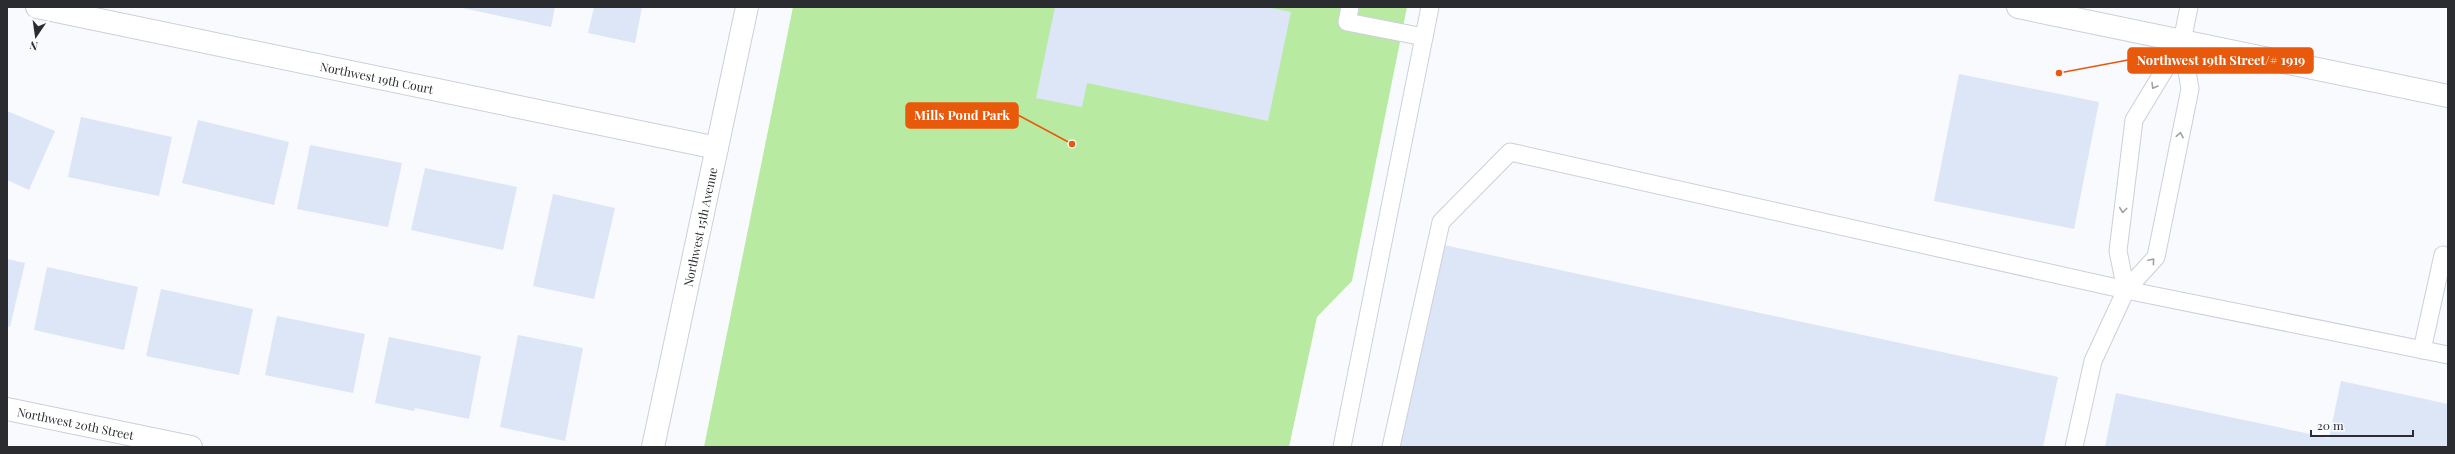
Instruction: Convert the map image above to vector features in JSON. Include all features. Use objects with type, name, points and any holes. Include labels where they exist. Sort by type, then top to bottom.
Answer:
[{"type":"street","name":"Northwest 19th Court","points":[[37,7],[717,148]]},
{"type":"street","name":"Northwest 15th Avenue","points":[[653,447],[747,7]]},
{"type":"street","points":[[2018,7],[2448,96]]},
{"type":"street","name":"Northwest 20th Street","points":[[7,409],[191,447]]},
{"type":"lane","points":[[1350,7],[1347,22],[1424,37]]},
{"type":"lane","points":[[1342,447],[1430,7]]},
{"type":"lane","points":[[2126,290],[2118,251],[2134,120],[2182,41],[2189,7]]},
{"type":"lane","points":[[2074,447],[2093,361],[2126,290],[2156,257],[2190,89],[2182,41]]},
{"type":"lane","points":[[1391,447],[1441,222],[1510,152],[2126,290],[2448,355]]},
{"type":"lane","points":[[2422,350],[2443,255]]},
{"type":"green space","points":[[793,7],[1407,7],[1352,281],[1317,317],[1289,447],[704,447]]},
{"type":"building","points":[[458,7],[555,7],[551,27]]},
{"type":"building","points":[[594,7],[642,7],[635,43],[588,33]]},
{"type":"building","points":[[1055,7],[1266,7],[1291,12],[1268,121],[1087,83],[1082,107],[1036,98]]},
{"type":"building","points":[[1959,74],[2099,102],[2074,229],[1934,201]]},
{"type":"building","points":[[7,111],[55,131],[29,190],[7,180]]},
{"type":"building","points":[[81,117],[172,137],[159,196],[68,177]]},
{"type":"building","points":[[198,120],[289,142],[274,205],[182,183]]},
{"type":"building","points":[[310,145],[402,163],[388,227],[297,209]]},
{"type":"building","points":[[425,168],[517,187],[503,250],[411,230]]},
{"type":"building","points":[[553,194],[615,208],[594,299],[533,286]]},
{"type":"building","points":[[1444,245],[2058,377],[2043,447],[1400,447]]},
{"type":"building","points":[[7,259],[25,263],[10,327],[7,326]]},
{"type":"building","points":[[47,267],[138,287],[124,350],[34,330]]},
{"type":"building","points":[[161,289],[253,309],[239,375],[146,356]]},
{"type":"building","points":[[277,316],[365,334],[353,393],[265,375]]},
{"type":"building","points":[[518,335],[583,348],[565,441],[500,427]]},
{"type":"building","points":[[389,337],[481,356],[469,419],[415,408],[414,411],[375,403]]},
{"type":"building","points":[[2341,381],[2448,404],[2448,447],[2105,447],[2116,393],[2329,438]]},
{"type":"place","name":"Northwest 19th Street/# 1919","points":[[2059,73]]},
{"type":"place","name":"Mills Pond Park","points":[[1072,144]]}]
